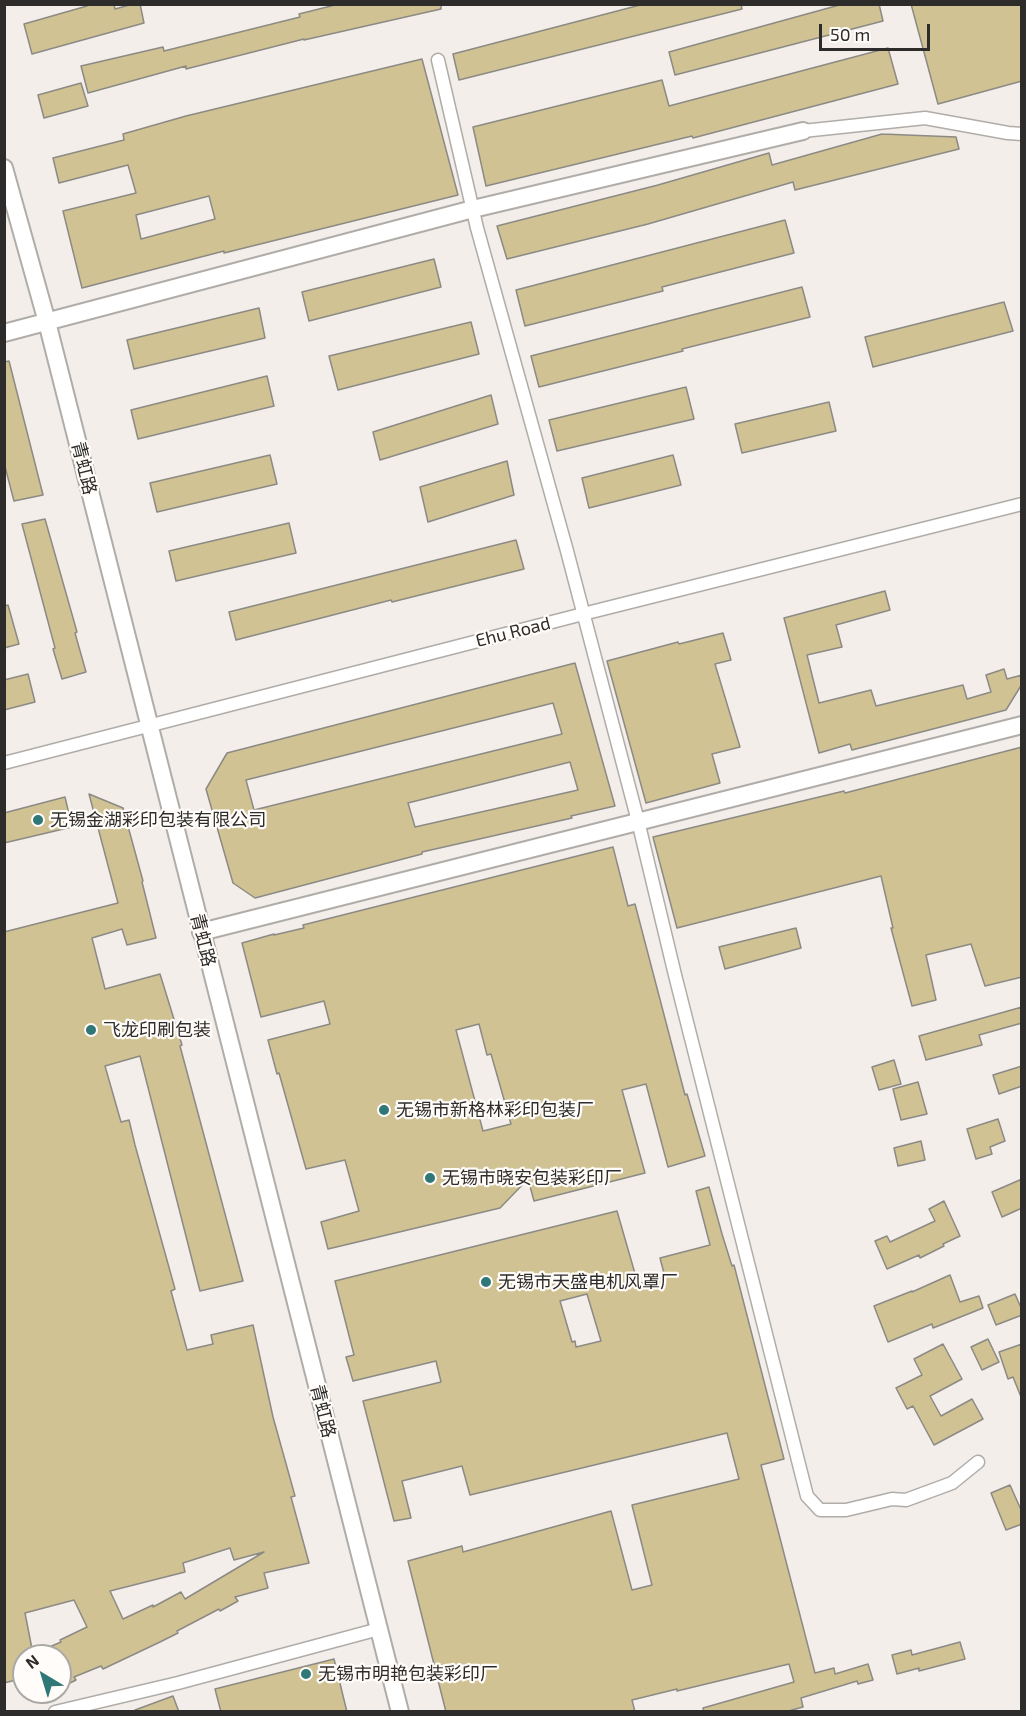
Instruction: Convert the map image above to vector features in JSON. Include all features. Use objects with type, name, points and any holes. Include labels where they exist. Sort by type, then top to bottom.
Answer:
[{"type":"street","points":[[438,60],[473,209],[638,821],[807,1496],[820,1510],[846,1510],[892,1499],[906,1500],[952,1483],[978,1462]]},
{"type":"street","points":[[4,333],[473,209],[803,131],[925,118],[1022,134]]},
{"type":"street","name":"青虹路","points":[[4,168],[47,322],[400,1712]]},
{"type":"street","name":"Ehu Road","points":[[4,763],[1022,504]]},
{"type":"street","points":[[201,932],[1022,725]]},
{"type":"street","points":[[55,1712],[178,1683],[379,1629]]},
{"type":"building","points":[[86,4],[114,4],[115,9],[140,4],[144,23],[32,54],[24,24],[87,6]]},
{"type":"building","points":[[339,4],[441,4],[441,9],[304,39],[186,69],[186,66],[88,93],[81,66],[163,47],[164,51],[300,17],[299,14]]},
{"type":"building","points":[[644,4],[741,4],[742,9],[459,80],[453,54]]},
{"type":"building","points":[[843,4],[879,4],[883,21],[675,75],[669,52]]},
{"type":"building","points":[[911,4],[1022,4],[1022,81],[938,104]]},
{"type":"building","points":[[888,48],[898,84],[693,138],[692,136],[486,186],[473,127],[662,80],[669,106]]},
{"type":"building","points":[[422,59],[458,195],[224,253],[224,251],[82,288],[63,211],[136,193],[128,165],[59,183],[53,158],[124,140],[123,134],[186,116]],"holes":[[[209,196],[215,219],[141,239],[136,215]]]},
{"type":"building","points":[[81,83],[88,106],[44,118],[38,95]]},
{"type":"building","points":[[882,134],[956,137],[959,149],[795,190],[793,182],[648,224],[507,259],[497,226],[658,185],[769,153],[772,165]]},
{"type":"building","points":[[785,220],[794,253],[662,287],[663,291],[525,326],[516,290]]},
{"type":"building","points":[[434,259],[441,287],[309,321],[302,292]]},
{"type":"building","points":[[802,287],[810,317],[539,387],[531,356]]},
{"type":"building","points":[[1004,302],[1013,331],[873,367],[865,337]]},
{"type":"building","points":[[259,308],[265,338],[134,369],[127,340]]},
{"type":"building","points":[[471,322],[479,354],[338,390],[329,356]]},
{"type":"building","points":[[9,361],[43,495],[14,501],[4,463],[4,362]]},
{"type":"building","points":[[267,376],[274,406],[138,439],[131,410]]},
{"type":"building","points":[[686,387],[694,419],[557,451],[549,420]]},
{"type":"building","points":[[491,395],[498,424],[380,460],[373,432]]},
{"type":"building","points":[[829,402],[836,431],[742,453],[735,424]]},
{"type":"building","points":[[270,455],[277,484],[157,512],[150,483]]},
{"type":"building","points":[[673,455],[681,485],[589,508],[582,478]]},
{"type":"building","points":[[507,461],[514,495],[428,522],[420,487]]},
{"type":"building","points":[[45,519],[86,672],[62,679],[22,524]]},
{"type":"building","points":[[289,523],[296,553],[176,581],[169,551]]},
{"type":"building","points":[[516,540],[524,569],[236,640],[229,612]]},
{"type":"building","points":[[885,591],[890,610],[836,625],[842,647],[807,655],[819,703],[871,690],[876,706],[963,685],[967,699],[991,692],[986,675],[1004,669],[1007,679],[1022,675],[1022,684],[1006,710],[852,750],[850,744],[819,753],[784,618]]},
{"type":"building","points":[[8,605],[19,644],[4,648],[4,606]]},
{"type":"building","points":[[723,633],[731,660],[715,664],[740,747],[712,754],[720,783],[646,803],[607,661],[678,642],[679,644]]},
{"type":"building","points":[[575,663],[615,806],[422,852],[422,854],[255,898],[233,883],[206,789],[227,753]],"holes":[[[553,703],[562,734],[254,810],[246,780]],[[570,762],[578,790],[415,827],[408,803]]]},
{"type":"building","points":[[28,674],[35,702],[4,710],[4,680]]},
{"type":"building","points":[[1022,747],[1022,977],[985,986],[971,944],[926,955],[936,1000],[912,1006],[891,928],[893,928],[881,876],[677,928],[653,837],[844,791],[845,793]]},
{"type":"building","points":[[89,794],[123,808],[156,938],[127,945],[122,929],[92,938],[105,989],[160,974],[182,1045],[180,1046],[243,1281],[200,1291],[140,1056],[105,1066],[121,1122],[129,1120],[175,1289],[171,1291],[187,1350],[213,1344],[211,1335],[253,1325],[273,1417],[295,1496],[291,1497],[309,1563],[264,1573],[268,1588],[235,1597],[238,1601],[177,1631],[178,1633],[103,1669],[101,1666],[74,1677],[76,1680],[72,1682],[72,1644],[56,1644],[87,1627],[74,1600],[25,1613],[31,1644],[12,1644],[12,1681],[4,1683],[4,932],[118,903]],"holes":[[[230,1548],[234,1560],[264,1552],[185,1599],[181,1592],[123,1619],[110,1591],[185,1572],[183,1563]]]},
{"type":"building","name":"无锡金湖彩印包装有限公司","points":[[65,797],[72,827],[4,843],[4,813]]},
{"type":"building","points":[[613,847],[628,906],[635,904],[685,1095],[687,1094],[705,1156],[668,1167],[646,1084],[622,1090],[645,1173],[534,1201],[528,1179],[500,1208],[328,1249],[321,1222],[359,1211],[345,1160],[306,1169],[268,1040],[330,1024],[324,1001],[261,1017],[242,943],[304,928],[303,925]],"holes":[[[479,1024],[487,1055],[491,1054],[511,1124],[483,1131],[456,1030]]]},
{"type":"building","points":[[796,928],[801,948],[725,969],[719,947]]},
{"type":"building","points":[[1022,1007],[1022,1023],[979,1035],[982,1045],[926,1060],[919,1036]]},
{"type":"building","points":[[894,1060],[901,1084],[879,1090],[872,1067]]},
{"type":"building","points":[[1022,1066],[1022,1086],[999,1094],[993,1075]]},
{"type":"building","points":[[918,1082],[927,1114],[901,1120],[893,1089]]},
{"type":"building","points":[[998,1119],[1005,1141],[990,1147],[992,1154],[976,1159],[967,1129]]},
{"type":"building","points":[[921,1141],[925,1160],[898,1166],[894,1148]]},
{"type":"building","points":[[1022,1179],[1022,1208],[1002,1217],[992,1192]]},
{"type":"building","points":[[709,1187],[732,1266],[734,1265],[784,1459],[761,1465],[815,1673],[834,1668],[835,1674],[868,1664],[873,1680],[858,1684],[857,1681],[801,1698],[803,1707],[785,1712],[704,1712],[703,1708],[794,1682],[789,1664],[632,1700],[635,1712],[446,1712],[408,1561],[462,1546],[463,1552],[611,1511],[632,1590],[652,1585],[632,1505],[739,1479],[727,1433],[470,1495],[462,1466],[402,1481],[411,1518],[394,1521],[363,1401],[441,1382],[436,1361],[353,1381],[346,1357],[354,1355],[335,1281],[617,1211],[638,1284],[665,1277],[660,1258],[710,1245],[696,1191]],"holes":[[[587,1294],[601,1341],[576,1347],[575,1341],[572,1342],[560,1301]]]},
{"type":"building","points":[[944,1201],[960,1236],[920,1258],[919,1255],[887,1269],[875,1241],[887,1236],[890,1242],[935,1221],[929,1209]]},
{"type":"building","points":[[950,1275],[960,1302],[979,1296],[983,1308],[933,1328],[932,1324],[888,1342],[874,1306]]},
{"type":"building","points":[[1015,1294],[1022,1315],[996,1325],[988,1305]]},
{"type":"building","points":[[988,1339],[999,1362],[982,1370],[971,1347]]},
{"type":"building","points":[[943,1344],[962,1379],[930,1396],[941,1416],[972,1399],[983,1419],[934,1445],[913,1406],[907,1409],[896,1388],[922,1375],[914,1359]]},
{"type":"building","points":[[1022,1344],[1021,1397],[1013,1377],[1008,1379],[999,1352]]},
{"type":"building","points":[[1010,1485],[1022,1512],[1022,1524],[1006,1530],[991,1493]]},
{"type":"building","points":[[960,1642],[965,1659],[919,1671],[919,1668],[897,1674],[892,1655],[911,1650],[912,1655]]},
{"type":"building","name":"无锡市明艳包装彩印厂","points":[[334,1659],[347,1712],[221,1712],[215,1689]]},
{"type":"building","points":[[173,1696],[179,1712],[135,1712],[135,1710]]},
{"type":"place","name":"无锡金湖彩印包装有限公司","points":[[38,820]]},
{"type":"place","name":"飞龙印刷包装","points":[[91,1030]]},
{"type":"place","name":"无锡市新格林彩印包装厂","points":[[384,1110]]},
{"type":"place","name":"无锡市晓安包装彩印厂","points":[[430,1178]]},
{"type":"place","name":"无锡市天盛电机风罩厂","points":[[486,1282]]},
{"type":"place","name":"无锡市明艳包装彩印厂","points":[[306,1674]]}]
